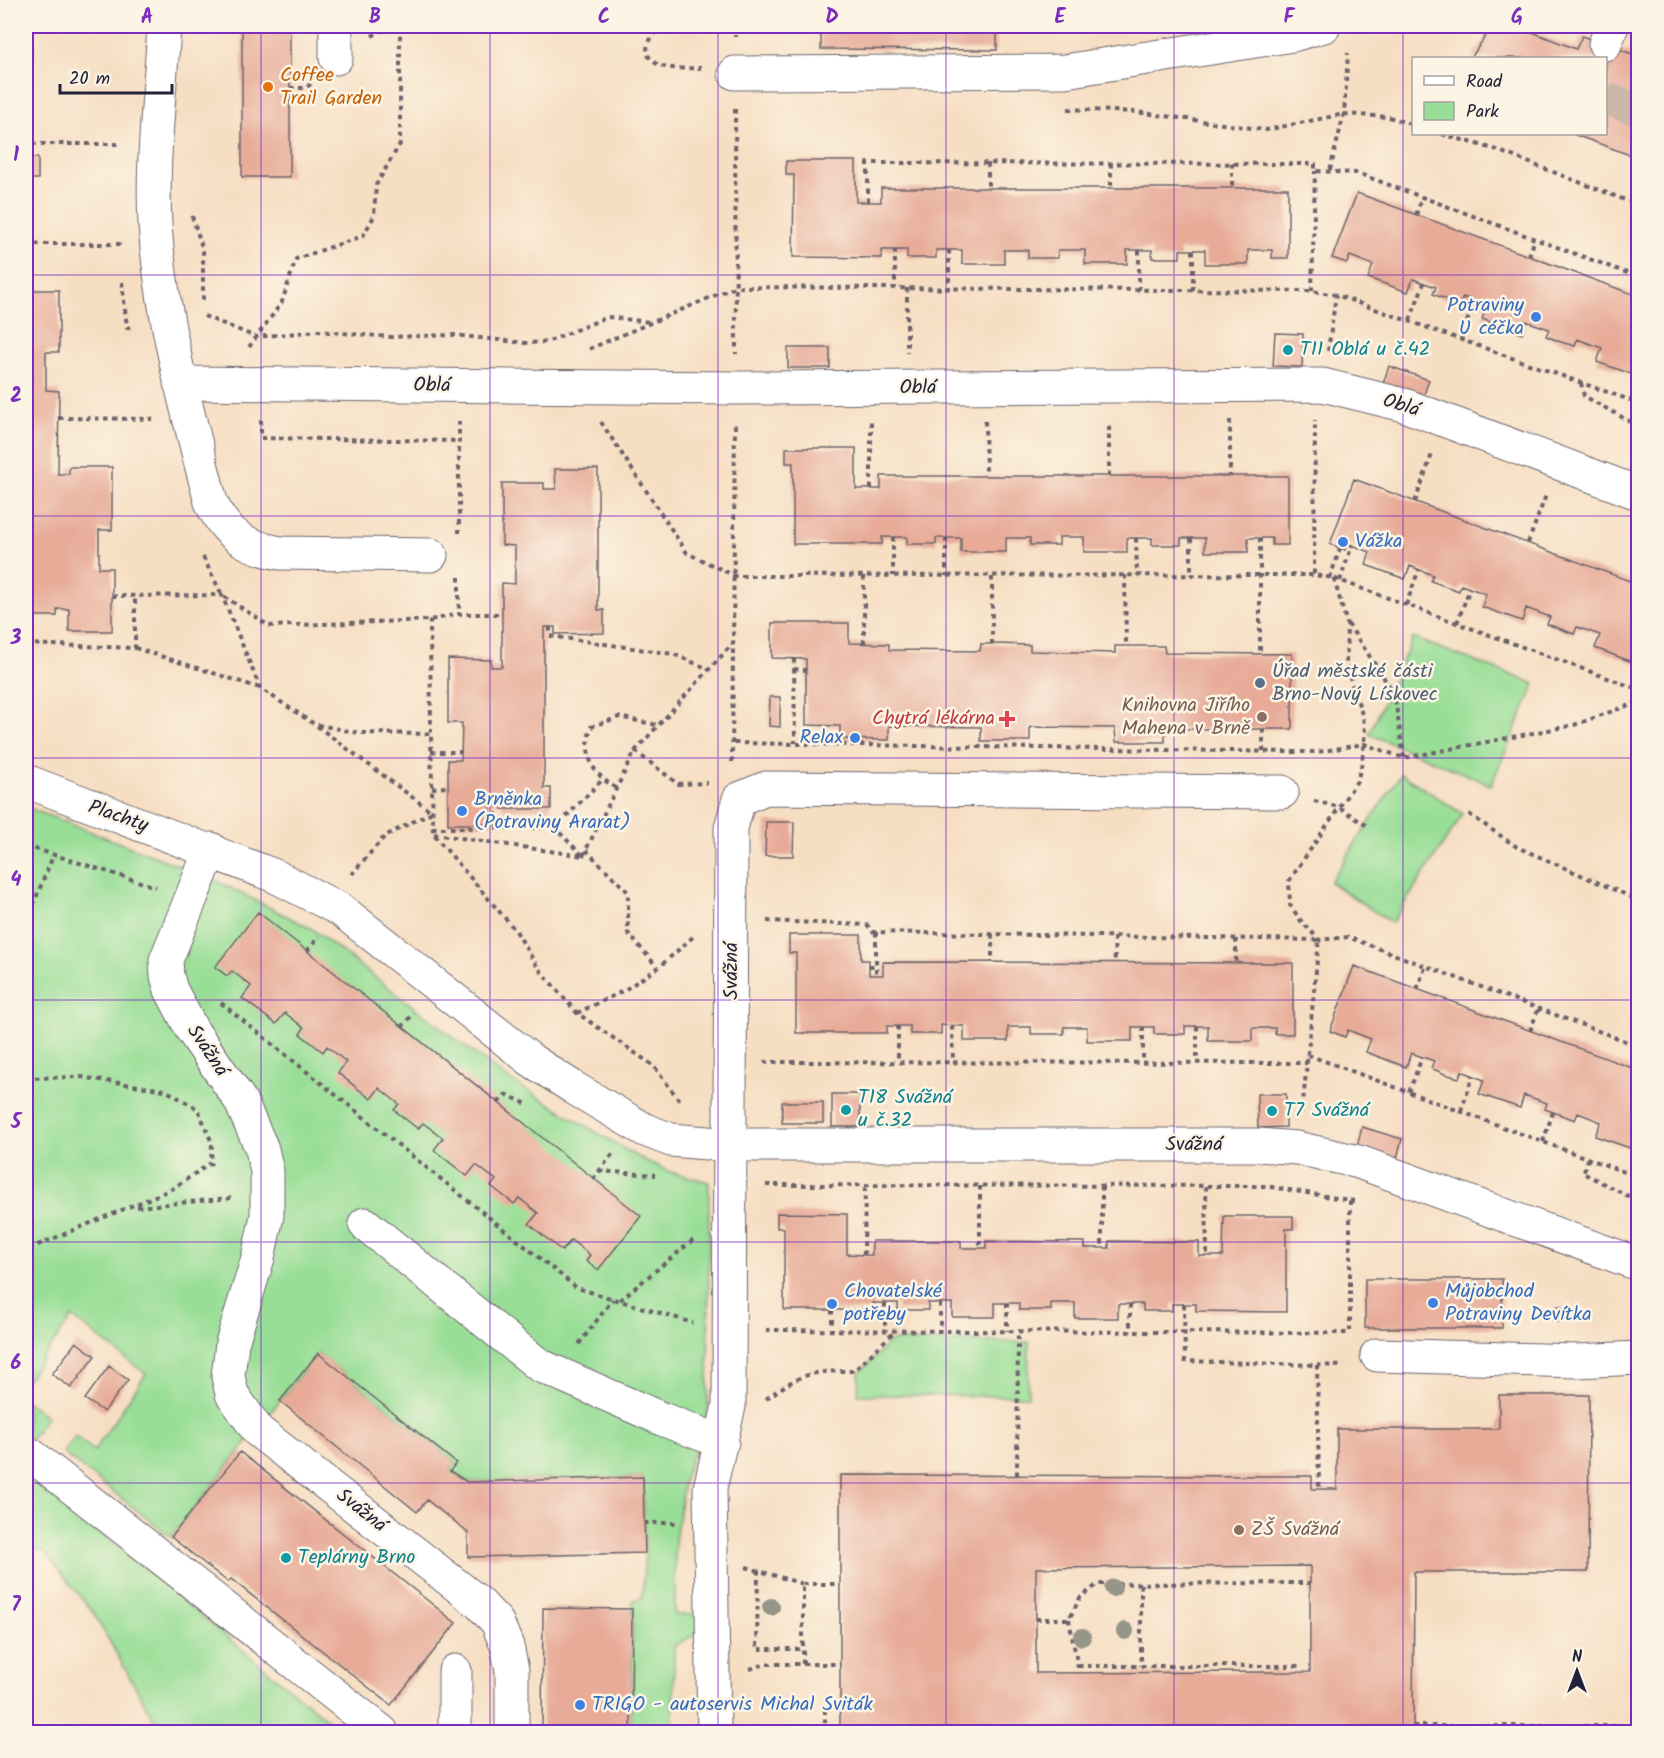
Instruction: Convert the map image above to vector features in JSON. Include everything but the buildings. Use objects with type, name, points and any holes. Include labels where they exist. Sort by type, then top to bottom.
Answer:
[{"type":"street","points":[[164,26],[155,187],[156,246],[168,330],[180,383],[211,502],[218,517],[237,539],[259,549],[280,554],[431,555]]},
{"type":"street","points":[[336,26],[336,58]]},
{"type":"street","points":[[735,73],[1065,71],[1293,34],[1324,26]]},
{"type":"street","name":"Oblá","points":[[180,383],[907,388],[1323,385],[1404,405],[1638,493]]},
{"type":"street","name":"Plachty","points":[[26,781],[75,802],[211,849]]},
{"type":"street","points":[[727,784],[750,792],[766,788],[1282,792]]},
{"type":"street","name":"Svážná","points":[[714,1732],[711,1488],[729,1406],[731,828],[727,784]]},
{"type":"street","name":"Svážná","points":[[512,1732],[512,1670],[497,1622],[478,1602],[258,1431],[232,1394],[228,1376],[230,1352],[263,1240],[268,1194],[262,1149],[240,1100],[188,1023],[171,990],[166,960],[211,849],[275,876],[333,906],[531,1060],[645,1130],[671,1140],[731,1145],[1258,1145],[1297,1148],[1359,1162],[1638,1263]]},
{"type":"street","points":[[365,1224],[539,1365],[662,1419],[722,1442]]},
{"type":"street","points":[[1363,1360],[1577,1361],[1638,1358]]},
{"type":"street","points":[[31,1455],[382,1732]]},
{"type":"street","points":[[455,1671],[455,1732]]},
{"type":"path","points":[[244,354],[282,302],[296,259],[363,236],[374,216],[376,185],[400,144],[400,26]]},
{"type":"path","points":[[665,26],[656,31],[647,42],[647,50],[654,61],[667,67],[713,68],[735,73],[737,363]]},
{"type":"path","points":[[1330,170],[1344,114],[1348,49]]},
{"type":"path","points":[[1058,106],[1068,109],[1136,112],[1266,130],[1344,114],[1389,117],[1412,125]]},
{"type":"path","points":[[1445,135],[1494,149],[1638,205]]},
{"type":"path","points":[[32,144],[125,144]]},
{"type":"path","points":[[868,202],[868,163],[1315,164],[1312,291]]},
{"type":"path","points":[[988,163],[988,188]]},
{"type":"path","points":[[1111,163],[1111,188]]},
{"type":"path","points":[[1232,163],[1232,188]]},
{"type":"path","points":[[1315,171],[1357,173],[1638,277]]},
{"type":"path","points":[[1416,215],[1422,197]]},
{"type":"path","points":[[190,209],[203,250],[204,325]]},
{"type":"path","points":[[1528,256],[1535,239]]},
{"type":"path","points":[[26,244],[123,244]]},
{"type":"path","points":[[895,250],[895,288]]},
{"type":"path","points":[[949,250],[949,288]]},
{"type":"path","points":[[1139,250],[1139,290]]},
{"type":"path","points":[[1193,250],[1193,290]]},
{"type":"path","points":[[1410,321],[1424,283]]},
{"type":"path","points":[[579,353],[735,287],[1312,291],[1336,295],[1638,403]]},
{"type":"path","points":[[907,288],[907,388]]},
{"type":"path","points":[[1461,339],[1474,302]]},
{"type":"path","points":[[203,315],[256,337],[318,331],[390,337],[453,335],[525,343],[547,342],[607,317],[653,322]]},
{"type":"path","points":[[1581,382],[1584,396],[1638,426]]},
{"type":"path","points":[[595,414],[687,554],[735,576],[1314,575],[1340,581],[1638,687]]},
{"type":"path","points":[[634,751],[678,784],[727,784],[734,743],[735,414]]},
{"type":"path","points":[[871,415],[871,489]]},
{"type":"path","points":[[985,415],[986,476]]},
{"type":"path","points":[[261,416],[261,438],[459,441],[459,515]]},
{"type":"path","points":[[1109,416],[1109,476]]},
{"type":"path","points":[[1230,476],[1230,416],[1240,417]]},
{"type":"path","points":[[1305,417],[1322,418]]},
{"type":"path","points":[[59,418],[154,419]]},
{"type":"path","points":[[1314,575],[1315,418]]},
{"type":"path","points":[[1414,502],[1433,451],[1423,447]]},
{"type":"path","points":[[1537,488],[1557,495]]},
{"type":"path","points":[[1528,543],[1547,492]]},
{"type":"path","points":[[893,537],[893,576]]},
{"type":"path","points":[[946,538],[946,576]]},
{"type":"path","points":[[1136,538],[1137,575]]},
{"type":"path","points":[[1191,538],[1191,575]]},
{"type":"path","points":[[1260,538],[1260,654]]},
{"type":"path","points":[[1340,581],[1352,545]]},
{"type":"path","points":[[1340,548],[1331,578],[1347,624],[1394,693],[1404,758]]},
{"type":"path","points":[[1406,604],[1419,569]]},
{"type":"path","points":[[1125,575],[1126,646]]},
{"type":"path","points":[[864,576],[864,643]]},
{"type":"path","points":[[992,576],[992,644]]},
{"type":"path","points":[[1457,623],[1470,588]]},
{"type":"path","points":[[112,596],[222,595],[260,688]]},
{"type":"path","points":[[135,596],[135,648]]},
{"type":"path","points":[[430,620],[433,834],[516,931],[538,968],[577,1013],[654,1066],[686,1111]]},
{"type":"path","points":[[1301,1116],[1319,940],[1290,905],[1289,881],[1357,782],[1364,744],[1363,717],[1346,666],[1347,624]]},
{"type":"path","points":[[550,627],[550,636],[673,654],[709,669]]},
{"type":"path","points":[[583,856],[634,751],[735,641]]},
{"type":"path","points":[[26,644],[135,648],[260,688],[314,723],[432,812]]},
{"type":"path","points":[[794,659],[795,743]]},
{"type":"path","points":[[794,669],[806,670]]},
{"type":"path","points":[[734,743],[1317,752],[1364,744],[1404,758],[1574,725],[1638,702]]},
{"type":"path","points":[[616,788],[602,780],[591,766],[586,743],[591,727],[619,717],[658,725]]},
{"type":"path","points":[[314,723],[359,734],[431,734]]},
{"type":"path","points":[[1263,729],[1263,751]]},
{"type":"path","points":[[431,752],[461,752]]},
{"type":"path","points":[[555,828],[602,780]]},
{"type":"path","points":[[432,788],[447,787]]},
{"type":"path","points":[[1282,792],[1339,807],[1367,826]]},
{"type":"path","points":[[496,803],[496,828]]},
{"type":"path","points":[[333,906],[358,864],[385,836],[432,812]]},
{"type":"path","points":[[1469,814],[1517,847],[1638,900]]},
{"type":"path","points":[[432,828],[555,828],[583,856]]},
{"type":"path","points":[[433,834],[583,856]]},
{"type":"path","points":[[26,846],[190,898]]},
{"type":"path","points":[[585,850],[628,892],[628,933],[658,968]]},
{"type":"path","points":[[26,922],[53,856]]},
{"type":"path","points":[[762,921],[867,925],[876,932],[1319,940],[1348,937],[1638,1046]]},
{"type":"path","points":[[876,932],[876,975]]},
{"type":"path","points":[[577,1013],[624,991],[658,968],[697,934]]},
{"type":"path","points":[[992,934],[992,962]]},
{"type":"path","points":[[1114,937],[1115,963]]},
{"type":"path","points":[[1236,939],[1236,963]]},
{"type":"path","points":[[1417,989],[1426,965]]},
{"type":"path","points":[[869,966],[876,966]]},
{"type":"path","points":[[213,997],[577,1288],[703,1325]]},
{"type":"path","points":[[1530,1031],[1539,1007]]},
{"type":"path","points":[[898,1026],[898,1062]]},
{"type":"path","points":[[952,1026],[953,1062]]},
{"type":"path","points":[[1197,1026],[1197,1062]]},
{"type":"path","points":[[1143,1027],[1143,1062]]},
{"type":"path","points":[[1308,1055],[1638,1177]]},
{"type":"path","points":[[1409,1092],[1422,1057]]},
{"type":"path","points":[[763,1062],[1307,1063]]},
{"type":"path","points":[[1461,1111],[1473,1076]]},
{"type":"path","points":[[26,1078],[81,1077],[165,1090],[198,1109],[212,1143],[211,1163],[172,1190],[26,1250]]},
{"type":"path","points":[[498,1103],[509,1089]]},
{"type":"path","points":[[1543,1142],[1553,1112]]},
{"type":"path","points":[[593,1179],[612,1155]]},
{"type":"path","points":[[1588,1158],[1583,1173],[1638,1201]]},
{"type":"path","points":[[599,1171],[663,1176]]},
{"type":"path","points":[[762,1185],[1274,1186],[1361,1203]]},
{"type":"path","points":[[864,1255],[865,1186]]},
{"type":"path","points":[[980,1186],[980,1248]]},
{"type":"path","points":[[1102,1186],[1102,1248]]},
{"type":"path","points":[[1206,1186],[1207,1256]]},
{"type":"path","points":[[133,1207],[268,1194]]},
{"type":"path","points":[[763,1330],[1350,1336],[1350,1200]]},
{"type":"path","points":[[620,1301],[697,1236]]},
{"type":"path","points":[[583,1340],[613,1299]]},
{"type":"path","points":[[1627,1300],[1638,1304]]},
{"type":"path","points":[[885,1303],[885,1330]]},
{"type":"path","points":[[940,1304],[940,1331]]},
{"type":"path","points":[[1007,1304],[1007,1332]]},
{"type":"path","points":[[1130,1304],[1130,1332]]},
{"type":"path","points":[[1184,1304],[1185,1361],[1317,1365],[1363,1360]]},
{"type":"path","points":[[832,1310],[832,1330]]},
{"type":"path","points":[[765,1400],[784,1386],[813,1371],[854,1371],[896,1330]]},
{"type":"path","points":[[1017,1475],[1018,1332]]},
{"type":"path","points":[[1317,1365],[1319,1489]]},
{"type":"path","points":[[644,1523],[688,1522]]},
{"type":"path","points":[[737,1564],[803,1584],[840,1584]]},
{"type":"path","points":[[758,1570],[758,1648],[804,1648]]},
{"type":"path","points":[[1079,1673],[1069,1619],[1080,1598],[1098,1584],[1310,1582]]},
{"type":"path","points":[[803,1584],[803,1664]]},
{"type":"path","points":[[1141,1584],[1141,1666]]},
{"type":"path","points":[[1036,1619],[1069,1619]]},
{"type":"path","points":[[743,1672],[766,1664],[840,1664]]},
{"type":"path","points":[[1078,1666],[1299,1666]]},
{"type":"path","points":[[825,1708],[825,1732]]},
{"type":"path","points":[[1413,1726],[1638,1726]]},
{"type":"green space","points":[[1413,638],[1535,684],[1491,785],[1369,734]]},
{"type":"green space","points":[[1401,774],[1463,814],[1392,923],[1330,882]]},
{"type":"green space","points":[[26,807],[211,878],[312,929],[505,1077],[634,1155],[670,1172],[709,1182],[708,1411],[684,1479],[675,1541],[675,1615],[701,1614],[701,1631],[674,1646],[673,1732],[631,1732],[633,1600],[642,1598],[645,1553],[643,1477],[467,1482],[450,1471],[456,1463],[318,1353],[171,1537],[63,1453],[75,1436],[94,1451],[146,1374],[72,1317],[26,1381]]},
{"type":"green space","points":[[891,1341],[1029,1342],[1028,1396],[858,1395],[859,1373]]},
{"type":"green space","points":[[26,1401],[47,1417],[26,1446]]},
{"type":"green space","points":[[26,1471],[342,1732],[161,1732],[94,1614],[45,1552],[26,1547]]},
{"type":"tunnel","points":[[1607,98],[1638,110]]},
{"type":"place","name":"Coffee Trail Garden","points":[[268,87]]},
{"type":"place","name":"Potraviny U céčka","points":[[1536,317]]},
{"type":"place","name":"T11 Oblá u č.42","points":[[1288,350]]},
{"type":"place","name":"Vážka","points":[[1343,542]]},
{"type":"place","name":"Úřad městské části Brno-Nový Lískovec","points":[[1260,683]]},
{"type":"place","name":"Knihovna Jiřího Mahena v Brně","points":[[1262,717]]},
{"type":"place","name":"Chytrá lékárna","points":[[1007,719]]},
{"type":"place","name":"Relax","points":[[855,738]]},
{"type":"place","name":"Brněnka (Potraviny Ararat)","points":[[462,811]]},
{"type":"place","name":"T18 Svážná u č.32","points":[[846,1110]]},
{"type":"place","name":"T7 Svážná","points":[[1272,1111]]},
{"type":"place","name":"Můjobchod Potraviny Devítka","points":[[1433,1303]]},
{"type":"place","name":"Chovatelské potřeby","points":[[832,1304]]},
{"type":"place","name":"ZŠ Svážná","points":[[1239,1530]]},
{"type":"place","name":"Teplárny Brno","points":[[286,1558]]},
{"type":"place","name":"TRIGO - autoservis Michal Sviták","points":[[580,1705]]}]
